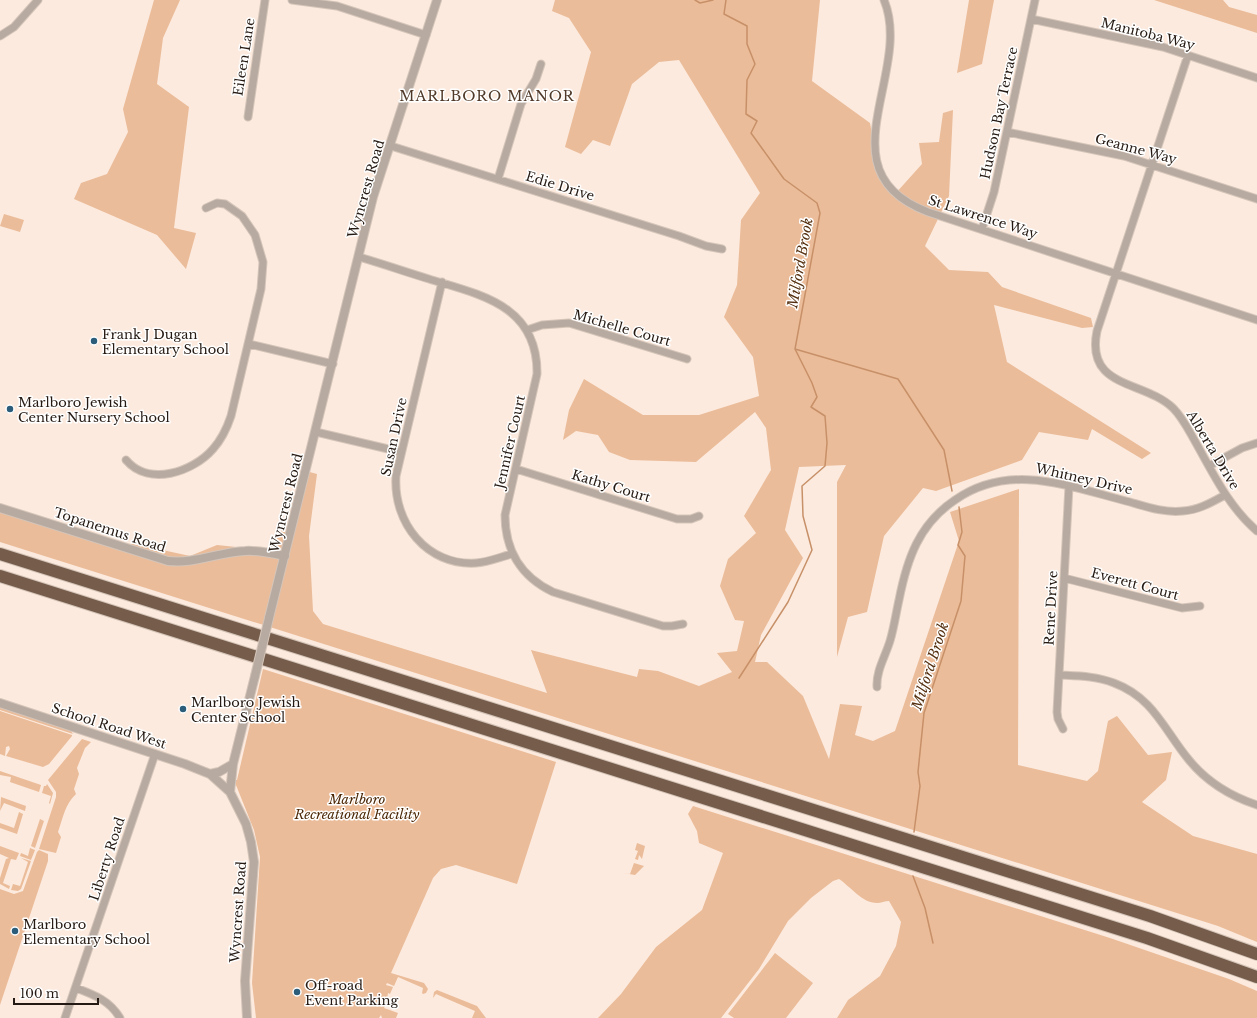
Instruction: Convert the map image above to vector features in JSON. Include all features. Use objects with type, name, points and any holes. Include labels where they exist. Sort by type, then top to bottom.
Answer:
[{"type":"highway","points":[[0,554],[1150,916],[1257,954]]},
{"type":"highway","points":[[0,576],[1140,935],[1257,977]]},
{"type":"street","points":[[0,36],[14,27],[38,0]]},
{"type":"street","name":"Eileen Lane","points":[[248,117],[266,0]]},
{"type":"street","points":[[292,0],[337,6],[426,35]]},
{"type":"street","name":"Wyncrest Road","points":[[247,1018],[245,981],[254,871],[253,852],[246,824],[230,792],[233,764],[373,197],[391,146],[437,0]]},
{"type":"street","name":"St Lawrence Way","points":[[884,0],[890,22],[890,39],[874,133],[875,154],[881,173],[896,193],[912,205],[982,230],[1257,320]]},
{"type":"street","name":"Hudson Bay Terrace","points":[[982,230],[994,192],[1035,0]]},
{"type":"street","name":"Manitoba Way","points":[[1031,19],[1149,44],[1188,55],[1257,78]]},
{"type":"street","name":"Alberta Drive","points":[[1188,55],[1096,338],[1096,352],[1101,365],[1108,375],[1118,382],[1153,394],[1172,407],[1183,420],[1225,495],[1257,531]]},
{"type":"street","points":[[498,179],[521,104],[536,79],[541,64]]},
{"type":"street","name":"Geanne Way","points":[[1007,132],[1124,156],[1257,199]]},
{"type":"street","name":"Edie Drive","points":[[391,146],[679,236],[706,246],[722,249]]},
{"type":"street","points":[[126,460],[138,471],[161,474],[184,469],[207,455],[219,442],[228,426],[249,344],[263,278],[263,262],[260,246],[249,225],[230,206],[217,203],[206,208]]},
{"type":"street","name":"Jennifer Court","points":[[359,258],[442,282],[486,297],[499,303],[517,317],[527,330],[536,355],[537,374],[506,516],[506,532],[512,554],[530,577],[553,592],[662,626],[683,624]]},
{"type":"street","name":"Susan Drive","points":[[442,282],[396,476],[397,501],[406,526],[422,544],[442,556],[464,562],[485,562],[512,554]]},
{"type":"street","name":"Michelle Court","points":[[527,330],[553,323],[569,324],[686,359]]},
{"type":"street","points":[[249,344],[333,364]]},
{"type":"street","points":[[316,432],[401,452]]},
{"type":"street","points":[[1209,466],[1242,448],[1257,443]]},
{"type":"street","name":"Kathy Court","points":[[516,469],[678,519],[691,519],[699,516]]},
{"type":"street","name":"Whitney Drive","points":[[877,687],[877,678],[890,640],[906,566],[917,540],[930,521],[960,496],[983,485],[999,481],[1031,479],[1069,486],[1172,512],[1197,509],[1225,495]]},
{"type":"street","name":"Rene Drive","points":[[1063,729],[1058,719],[1057,712],[1069,486]]},
{"type":"street","name":"Topanemus Road","points":[[0,508],[168,561],[187,561],[244,550],[260,551],[285,556]]},
{"type":"street","name":"Everett Court","points":[[1064,578],[1182,608],[1200,606]]},
{"type":"street","points":[[1059,675],[1099,678],[1113,682],[1131,691],[1156,712],[1189,760],[1203,775],[1225,792],[1257,805]]},
{"type":"street","name":"School Road West","points":[[0,703],[155,754],[210,774],[230,792]]},
{"type":"street","name":"Liberty Road","points":[[65,1018],[155,754]]},
{"type":"street","points":[[210,774],[219,772],[233,764]]},
{"type":"street","points":[[76,988],[102,999],[120,1018]]},
{"type":"green space","points":[[154,0],[180,0],[163,38],[157,84],[189,107],[174,228],[196,233],[186,269],[157,235],[74,199],[81,183],[107,174],[128,132],[123,109]]},
{"type":"green space","points":[[555,0],[820,0],[812,81],[870,123],[879,173],[895,194],[922,164],[919,143],[939,142],[943,113],[953,110],[949,196],[925,246],[949,270],[988,272],[1002,287],[1091,318],[1093,327],[1082,328],[994,305],[1007,362],[1151,453],[1142,459],[1092,429],[1088,440],[1039,432],[1022,460],[936,491],[923,488],[884,536],[867,612],[848,617],[837,657],[837,482],[846,465],[799,467],[785,530],[803,558],[761,635],[755,662],[767,662],[803,696],[829,759],[840,704],[862,706],[855,735],[873,741],[895,731],[959,541],[950,512],[1019,489],[1018,765],[1087,781],[1098,771],[1108,721],[1117,716],[1148,755],[1172,752],[1166,780],[1142,802],[1193,836],[1257,854],[1257,942],[1218,926],[0,542],[0,512],[108,545],[135,544],[190,556],[217,545],[267,550],[296,511],[306,471],[317,474],[309,536],[313,611],[323,624],[547,693],[531,650],[637,677],[639,669],[658,671],[699,686],[732,672],[717,653],[737,651],[744,621],[735,620],[720,586],[728,559],[756,533],[744,516],[771,470],[766,428],[755,412],[696,462],[630,460],[609,452],[598,435],[576,431],[563,440],[569,410],[584,379],[643,415],[699,415],[759,396],[753,357],[724,317],[737,285],[741,220],[760,193],[679,60],[659,62],[632,84],[610,146],[593,140],[581,154],[565,147],[591,52],[569,18],[552,11]]},
{"type":"green space","points":[[969,0],[994,0],[982,64],[957,73]]},
{"type":"green space","points":[[1154,0],[1223,0],[1229,7],[1257,15],[1257,33]]},
{"type":"green space","points":[[4,214],[24,220],[20,232],[0,226]]},
{"type":"green space","name":"Marlboro Recreational Facility","points":[[263,669],[556,762],[517,884],[456,865],[441,869],[433,878],[391,973],[424,983],[428,989],[426,993],[423,994],[423,988],[398,977],[394,986],[387,983],[386,985],[393,987],[390,994],[388,993],[387,1000],[380,999],[387,1001],[384,1008],[398,1013],[396,1018],[382,1018],[381,1015],[379,1018],[256,1018],[252,983],[260,857],[254,830],[234,780],[237,780]]},
{"type":"green space","points":[[0,707],[71,731],[73,734],[0,710]]},
{"type":"green space","points":[[0,711],[72,736],[49,764],[43,767],[6,756],[10,749],[9,746],[6,747],[5,756],[0,754]]},
{"type":"green space","points":[[82,739],[91,742],[85,748],[77,768],[79,774],[74,789],[76,794],[69,802],[63,816],[58,832],[61,837],[56,853],[39,849],[56,797],[56,792],[48,780]]},
{"type":"green space","points":[[0,771],[41,785],[39,792],[10,782],[11,777],[0,775]]},
{"type":"green space","points":[[47,784],[53,793],[50,804],[51,796],[42,793],[44,786]]},
{"type":"green space","points":[[1,797],[26,806],[25,811],[4,803],[0,811]]},
{"type":"green space","points":[[693,806],[1110,938],[1229,979],[1257,991],[1257,1018],[837,1018],[848,1000],[880,976],[896,946],[901,922],[889,901],[877,903],[866,900],[839,879],[833,881],[811,898],[788,921],[759,969],[721,1018],[598,1018],[621,994],[656,947],[702,910],[723,853],[699,843],[697,831],[688,814]]},
{"type":"green space","points":[[19,812],[23,814],[17,834],[0,828],[0,823],[14,828]]},
{"type":"green space","points":[[40,819],[44,821],[35,848],[31,846]]},
{"type":"green space","points":[[637,843],[645,846],[642,859],[639,855],[638,860],[635,859],[638,851],[635,850]]},
{"type":"green space","points":[[0,846],[19,853],[16,860],[11,859],[3,883],[10,886],[9,889],[0,884],[0,878],[6,859],[9,858],[0,854]]},
{"type":"green space","points":[[30,848],[35,850],[31,860],[20,856],[21,853],[28,856]]},
{"type":"green space","points":[[39,850],[48,854],[48,861],[0,1005],[0,889],[14,894],[23,891]]},
{"type":"green space","points":[[21,858],[31,861],[21,889],[18,891],[11,890],[13,884],[20,886],[28,862]]},
{"type":"green space","points":[[634,863],[644,866],[635,875],[623,873],[630,874]]},
{"type":"green space","points":[[775,953],[813,983],[786,1018],[734,1018],[728,1014]]},
{"type":"green space","points":[[437,990],[477,1006],[486,1018],[472,1018],[475,1011],[436,994],[433,998],[434,992]]},
{"type":"waterway","name":"Milford Brook","points":[[695,0],[700,3],[713,0]]},
{"type":"waterway","name":"Milford Brook","points":[[726,0],[724,14],[747,26],[747,44],[755,64],[747,80],[746,114],[757,121],[751,133],[784,179],[817,203],[820,213],[795,349],[898,379],[944,450],[952,491]]},
{"type":"waterway","points":[[739,678],[788,602],[812,550],[803,516],[802,486],[825,466],[827,443],[825,416],[811,407],[817,397],[812,383],[795,349]]},
{"type":"waterway","name":"Milford Brook","points":[[914,832],[920,786],[918,772],[924,713],[961,601],[965,556],[958,545],[962,532],[959,507]]},
{"type":"waterway","name":"Milford Brook","points":[[913,876],[925,908],[933,943]]},
{"type":"place","name":"Frank J Dugan Elementary School","points":[[94,341]]},
{"type":"place","name":"Marlboro Jewish Center Nursery School","points":[[10,409]]},
{"type":"place","name":"Marlboro Jewish Center School","points":[[183,709]]},
{"type":"place","name":"Marlboro Elementary School","points":[[15,931]]},
{"type":"place","name":"Off-road Event Parking","points":[[297,992]]},
{"type":"district","name":"MARLBORO MANOR","points":[[487,96]]}]
